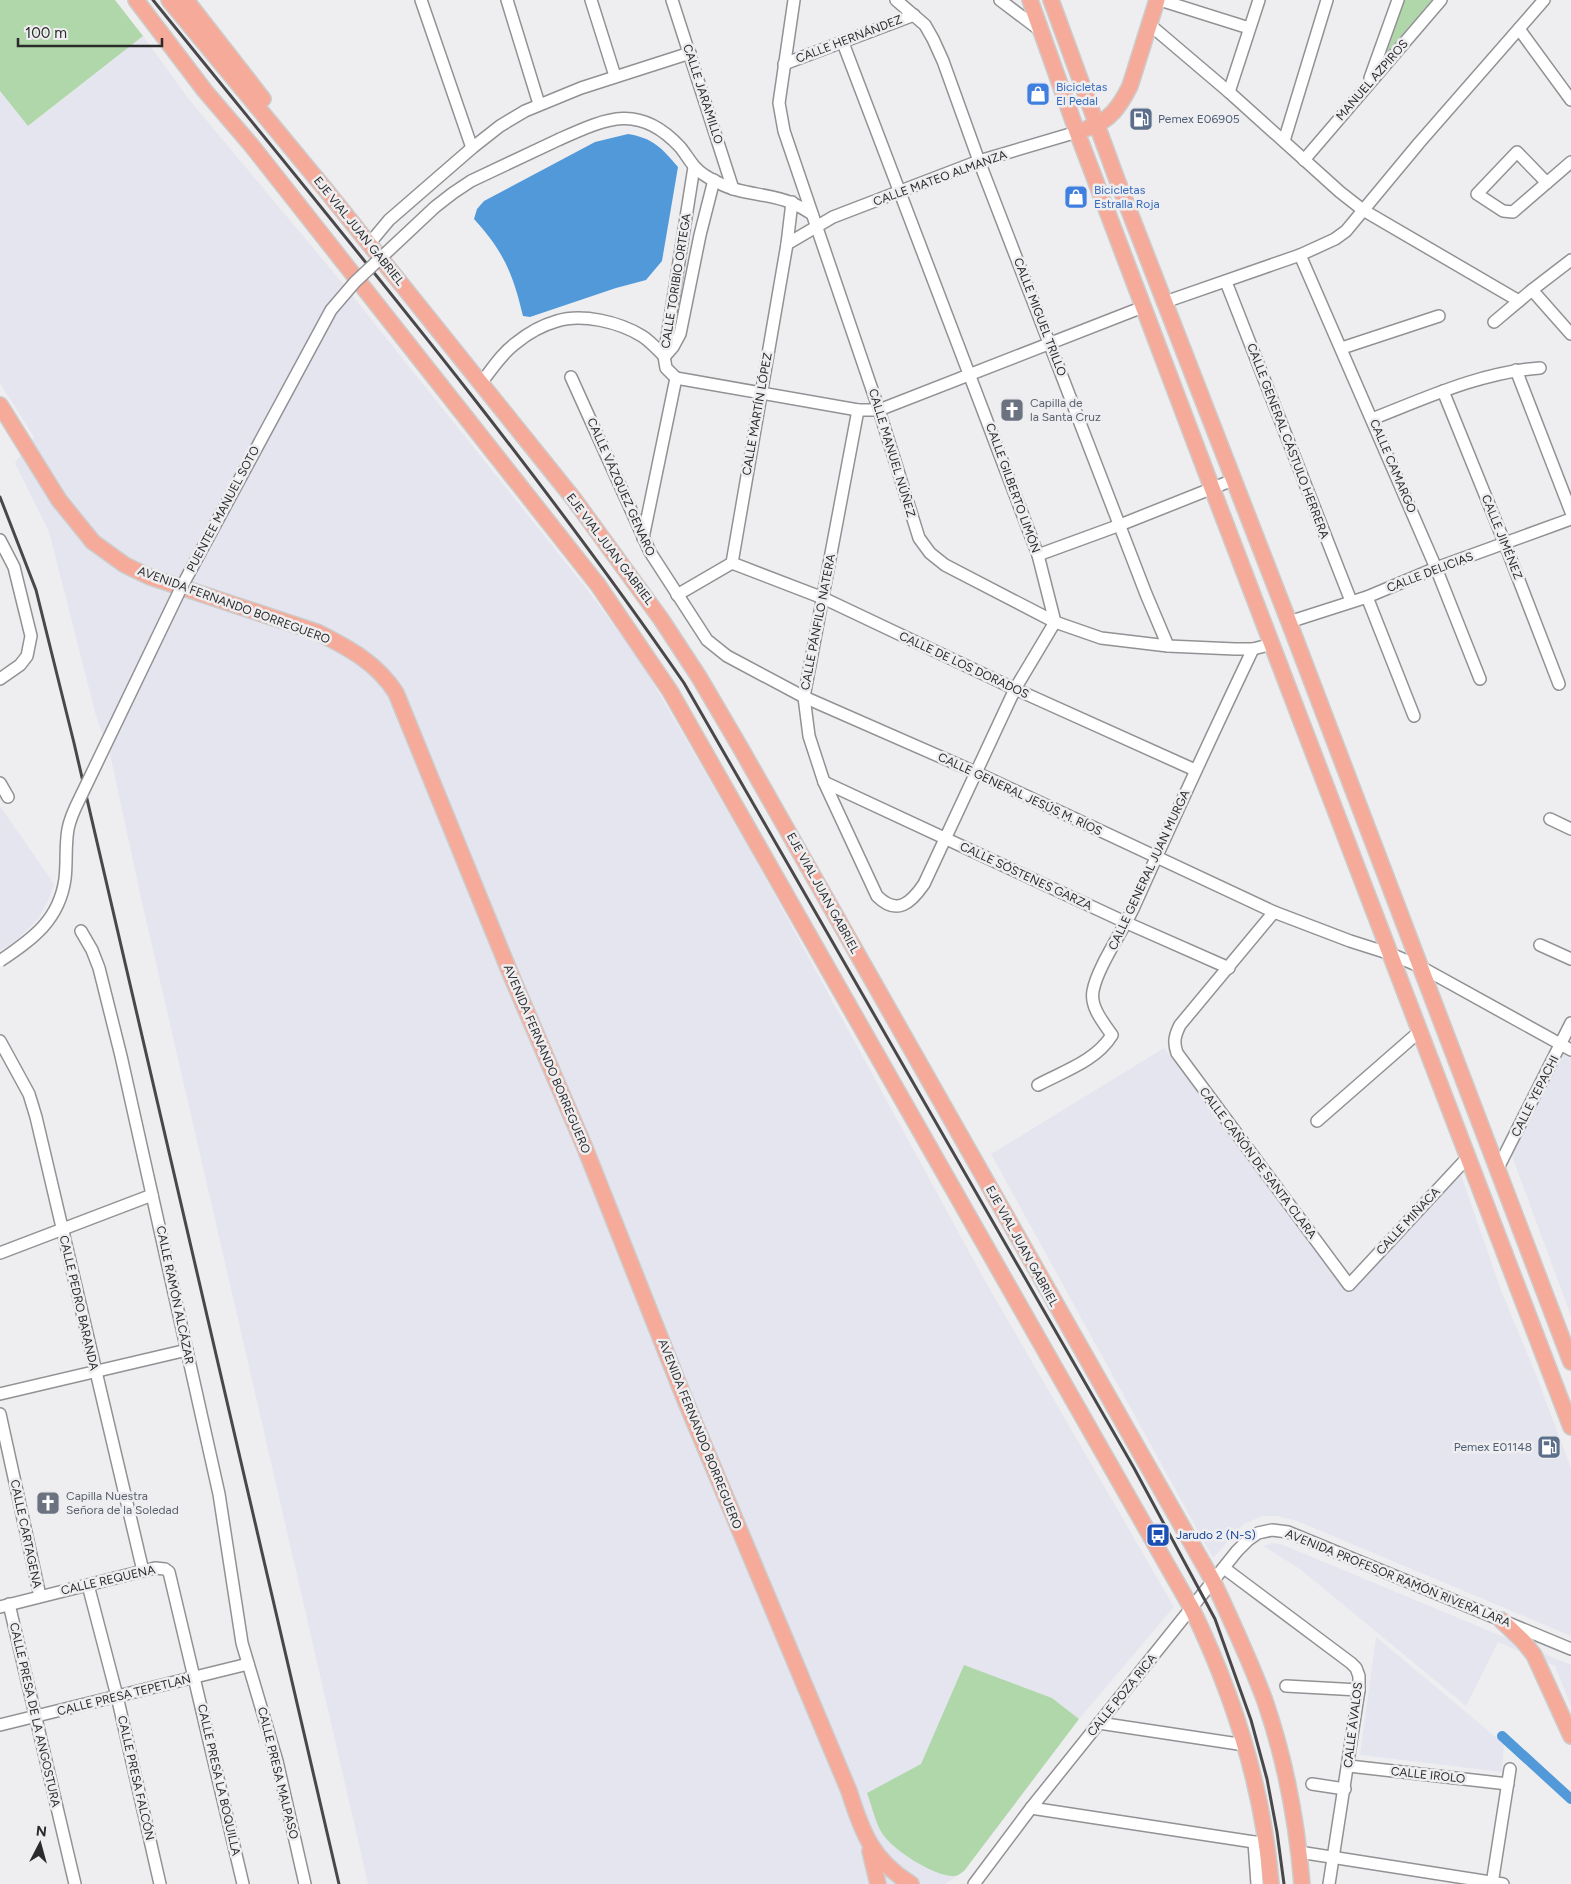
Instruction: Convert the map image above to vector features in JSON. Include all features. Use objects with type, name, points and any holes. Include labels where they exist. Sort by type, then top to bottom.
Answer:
[{"type":"main road","points":[[123,0],[218,116],[252,146]]},
{"type":"main road","points":[[136,0],[205,90],[252,146],[598,585],[670,690],[1192,1609],[1222,1676],[1245,1745],[1257,1790],[1261,1843],[1271,1884]]},
{"type":"main road","name":"EJE VIAL JUAN GABRIEL","points":[[169,0],[369,244],[566,490],[630,575],[699,677],[1213,1581],[1237,1631],[1265,1701],[1276,1735],[1300,1852],[1302,1884]]},
{"type":"main road","points":[[186,0],[274,113],[299,158]]},
{"type":"main road","points":[[1030,0],[1143,307],[1571,1427]]},
{"type":"main road","points":[[1051,0],[1116,178],[1289,622],[1571,1362]]},
{"type":"main road","points":[[1098,125],[1116,111],[1130,86],[1158,0]]},
{"type":"main road","name":"CALLE MATEO ALMANZA","points":[[1077,132],[1098,125]]},
{"type":"main road","name":"AVENIDA FERNANDO BORREGUERO","points":[[0,404],[59,500],[93,542],[105,552],[125,565],[150,577],[317,632],[344,645],[369,662],[388,680],[399,697],[469,873],[585,1148],[685,1400],[849,1791],[864,1834],[882,1862],[899,1877],[911,1884]]},
{"type":"main road","points":[[1501,1620],[1523,1641],[1534,1655],[1569,1732]]},
{"type":"main road","points":[[864,1834],[876,1869],[878,1884]]},
{"type":"street","points":[[421,0],[472,148]]},
{"type":"street","points":[[507,0],[539,104]]},
{"type":"street","points":[[591,0],[615,76]]},
{"type":"street","name":"CALLE JARAMILLO","points":[[672,0],[733,189]]},
{"type":"street","name":"CALLE MANUEL NÚÑEZ","points":[[794,0],[778,103],[780,116],[879,410],[919,538],[930,553],[945,565],[1055,622],[1101,638],[1168,646],[1253,649],[1272,644]]},
{"type":"street","name":"CALLE MIGUEL TRILLO","points":[[896,0],[925,26],[934,39],[979,161],[1168,646]]},
{"type":"street","points":[[1000,0],[1042,32]]},
{"type":"street","points":[[1158,0],[1249,28]]},
{"type":"street","points":[[1229,92],[1259,0]]},
{"type":"street","points":[[1284,141],[1327,0]]},
{"type":"street","points":[[1368,85],[1398,0]]},
{"type":"street","name":"MANUEL AZPIROS","points":[[1304,160],[1441,0]]},
{"type":"street","points":[[1165,302],[1300,255],[1335,239],[1346,231],[1419,143],[1519,29],[1540,1]]},
{"type":"street","name":"CALLE HERNÁNDEZ","points":[[784,64],[914,15]]},
{"type":"street","points":[[1149,24],[1363,210],[1519,301]]},
{"type":"street","points":[[1519,29],[1571,100]]},
{"type":"street","name":"CALLE GILBERTO LIMÓN","points":[[843,43],[1038,555],[1055,622]]},
{"type":"street","points":[[369,244],[390,220],[500,126],[539,104],[615,76],[690,53]]},
{"type":"street","name":"PUENTEE MANUEL SOTO","points":[[0,961],[37,935],[50,918],[63,889],[68,829],[75,809],[181,588],[331,310],[354,282],[435,207],[471,181],[589,126],[613,118],[628,118],[652,124],[663,130],[681,148],[694,166]]},
{"type":"street","name":"CALLE MATEO ALMANZA","points":[[787,244],[817,225],[979,161],[1077,132]]},
{"type":"street","points":[[1547,183],[1517,152],[1477,194],[1503,211],[1513,212],[1547,183],[1571,162]]},
{"type":"street","points":[[694,166],[714,180],[733,189],[792,202],[812,214]]},
{"type":"street","name":"CALLE TORIBIO ORTEGA","points":[[676,378],[666,368],[664,356],[694,166]]},
{"type":"street","points":[[481,383],[516,342],[556,321],[577,317],[628,328],[643,336],[664,356],[673,347],[680,334],[700,235],[714,180]]},
{"type":"street","name":"CALLE MARTÍN LÓPEZ","points":[[732,563],[787,244],[792,202]]},
{"type":"street","name":"CALLE CAMARGO","points":[[1300,255],[1436,568],[1480,679]]},
{"type":"street","points":[[1494,322],[1571,260]]},
{"type":"street","name":"CALLE GENERAL CÁSTULO HERRERA","points":[[1226,282],[1351,601]]},
{"type":"street","points":[[1532,290],[1571,334]]},
{"type":"street","points":[[644,538],[676,378],[858,410],[879,410],[1143,307]]},
{"type":"street","points":[[1342,348],[1439,316]]},
{"type":"street","points":[[1372,419],[1442,391],[1516,370],[1540,368]]},
{"type":"street","points":[[1516,370],[1571,512]]},
{"type":"street","name":"CALLE VÁZQUEZ GENARO","points":[[571,376],[654,560],[677,595]]},
{"type":"street","name":"CALLE JIMÉNEZ","points":[[1442,391],[1505,544],[1559,684]]},
{"type":"street","name":"CALLE PÁNFILO NATERA","points":[[858,410],[804,696],[809,736],[824,782],[877,896],[890,906],[898,906],[917,894],[924,884],[946,838]]},
{"type":"street","points":[[1038,555],[1233,480]]},
{"type":"street","name":"CALLE DELICIAS","points":[[1289,622],[1367,597],[1436,568],[1571,518]]},
{"type":"street","points":[[0,540],[14,566],[31,636],[27,656],[20,665],[0,679]]},
{"type":"street","points":[[677,595],[732,563]]},
{"type":"street","name":"CALLE DE LOS DORADOS","points":[[732,563],[823,598],[1015,689],[1195,770]]},
{"type":"street","name":"CALLE GENERAL JESÚS M. RÍOS","points":[[677,595],[706,640],[726,656],[804,696],[975,772],[1274,912],[1421,967],[1566,1047]]},
{"type":"street","points":[[1367,597],[1414,716]]},
{"type":"street","points":[[946,838],[1015,689],[1055,622]]},
{"type":"street","name":"CALLE GENERAL JUAN MURGA","points":[[1038,1085],[1096,1054],[1112,1035],[1092,1002],[1093,990],[1098,976],[1126,923],[1195,770],[1253,649]]},
{"type":"street","name":"CALLE SÓSTENES GARZA","points":[[824,782],[1126,923],[1229,968]]},
{"type":"street","points":[[0,783],[8,797]]},
{"type":"street","points":[[1550,819],[1571,829]]},
{"type":"street","points":[[1229,968],[1274,912]]},
{"type":"street","name":"CALLE RAMÓN ALCÁZAR","points":[[81,931],[99,968],[152,1195],[219,1494],[239,1627],[248,1664]]},
{"type":"street","points":[[1540,945],[1571,959]]},
{"type":"street","name":"CALLE CAÑÓN DE SANTA CLARA","points":[[1229,968],[1180,1025],[1174,1038],[1177,1053],[1349,1286]]},
{"type":"street","name":"CALLE YEPACHI","points":[[1497,1170],[1566,1047],[1571,1022]]},
{"type":"street","points":[[1317,1122],[1420,1031]]},
{"type":"street","name":"CALLE PEDRO BARANDA","points":[[2,1048],[29,1094],[63,1229],[143,1571]]},
{"type":"street","name":"CALLE MIÑACA","points":[[1349,1286],[1468,1157]]},
{"type":"street","points":[[0,1253],[152,1195]]},
{"type":"street","points":[[0,1394],[186,1350]]},
{"type":"street","name":"CALLE CARTAGENA","points":[[0,1414],[40,1596]]},
{"type":"street","name":"AVENIDA PROFESOR RAMÓN RIVERA LARA","points":[[1213,1581],[1248,1540],[1265,1530],[1280,1530],[1383,1570],[1571,1649]]},
{"type":"street","name":"CALLE ÁVALOS","points":[[1224,1568],[1352,1663],[1359,1676],[1359,1690],[1349,1766],[1329,1884]]},
{"type":"street","name":"CALLE REQUENA","points":[[4,1605],[143,1571],[165,1569],[170,1576],[195,1677]]},
{"type":"street","name":"CALLE POZA RICA","points":[[974,1884],[1031,1808],[1213,1581]]},
{"type":"street","name":"CALLE PRESA FALCÓN","points":[[88,1585],[117,1696],[160,1884]]},
{"type":"street","name":"CALLE PRESA DE LA ANGOSTURA","points":[[4,1605],[36,1717],[75,1884]]},
{"type":"street","name":"CALLE PRESA TEPETLAN","points":[[0,1725],[248,1664]]},
{"type":"street","name":"CALLE PRESA MALPASO","points":[[248,1664],[277,1761],[305,1884]]},
{"type":"street","name":"CALLE PRESA LA BOQUILLA","points":[[195,1677],[243,1884]]},
{"type":"street","points":[[1286,1686],[1359,1690]]},
{"type":"street","points":[[1099,1723],[1245,1745]]},
{"type":"street","name":"CALLE IROLO","points":[[1349,1766],[1508,1784]]},
{"type":"street","points":[[1300,1852],[1496,1883],[1510,1769]]},
{"type":"street","points":[[1312,1784],[1345,1789]]},
{"type":"street","points":[[1031,1808],[1261,1843],[1257,1884]]},
{"type":"shaded area","points":[[143,36],[188,98],[339,279],[586,588],[641,662],[750,850],[984,1279],[1174,1607],[1079,1719],[964,1871],[945,1884],[368,1884],[141,898],[110,754],[96,716],[49,532],[15,463],[34,437],[0,383],[0,91],[29,126]]},
{"type":"shaded area","points":[[0,806],[54,884],[48,901],[38,919],[18,939],[0,951]]},
{"type":"shaded area","points":[[1164,1048],[1352,1286],[1461,1175],[1501,1290],[1571,1468],[1571,1636],[1297,1521],[1277,1516],[1262,1516],[1244,1524],[1213,1558],[991,1154]]},
{"type":"shaded area","points":[[1557,1050],[1571,1058],[1571,1316],[1506,1140]]},
{"type":"shaded area","points":[[1271,1543],[1281,1544],[1571,1665],[1571,1706],[1555,1666],[1498,1642],[1466,1706],[1300,1569],[1263,1546]]},
{"type":"shaded area","points":[[1376,1637],[1504,1744],[1502,1772],[1360,1755]]},
{"type":"green space","points":[[0,0],[115,0],[143,36],[28,126],[0,91]]},
{"type":"green space","points":[[1403,0],[1432,0],[1385,55]]},
{"type":"green space","points":[[964,1665],[1052,1698],[1079,1719],[964,1871],[954,1876],[936,1872],[925,1867],[894,1847],[877,1824],[867,1793],[921,1764]]},
{"type":"water","points":[[628,134],[651,141],[667,154],[678,167],[662,261],[646,280],[530,317],[523,316],[506,264],[493,242],[474,219],[477,209],[484,201],[595,142]]},
{"type":"waterway","points":[[1502,1736],[1571,1799]]},
{"type":"railway","points":[[153,0],[492,421],[622,595],[684,683],[1134,1468],[1215,1619],[1251,1720],[1267,1779],[1284,1884]]},
{"type":"railway","points":[[0,497],[36,590],[74,743],[339,1884]]},
{"type":"place","name":"Bicicletas El Pedal","points":[[1038,94]]},
{"type":"place","name":"Pemex E06905","points":[[1141,119]]},
{"type":"place","name":"Bicicletas Estralla Roja","points":[[1076,197]]},
{"type":"place","name":"Capilla de la Santa Cruz","points":[[1012,410]]},
{"type":"place","name":"Pemex E01148","points":[[1549,1447]]},
{"type":"place","name":"Capilla Nuestra Señora de la Soledad","points":[[48,1503]]},
{"type":"place","name":"Jarudo 2 (N-S)","points":[[1158,1535]]}]
